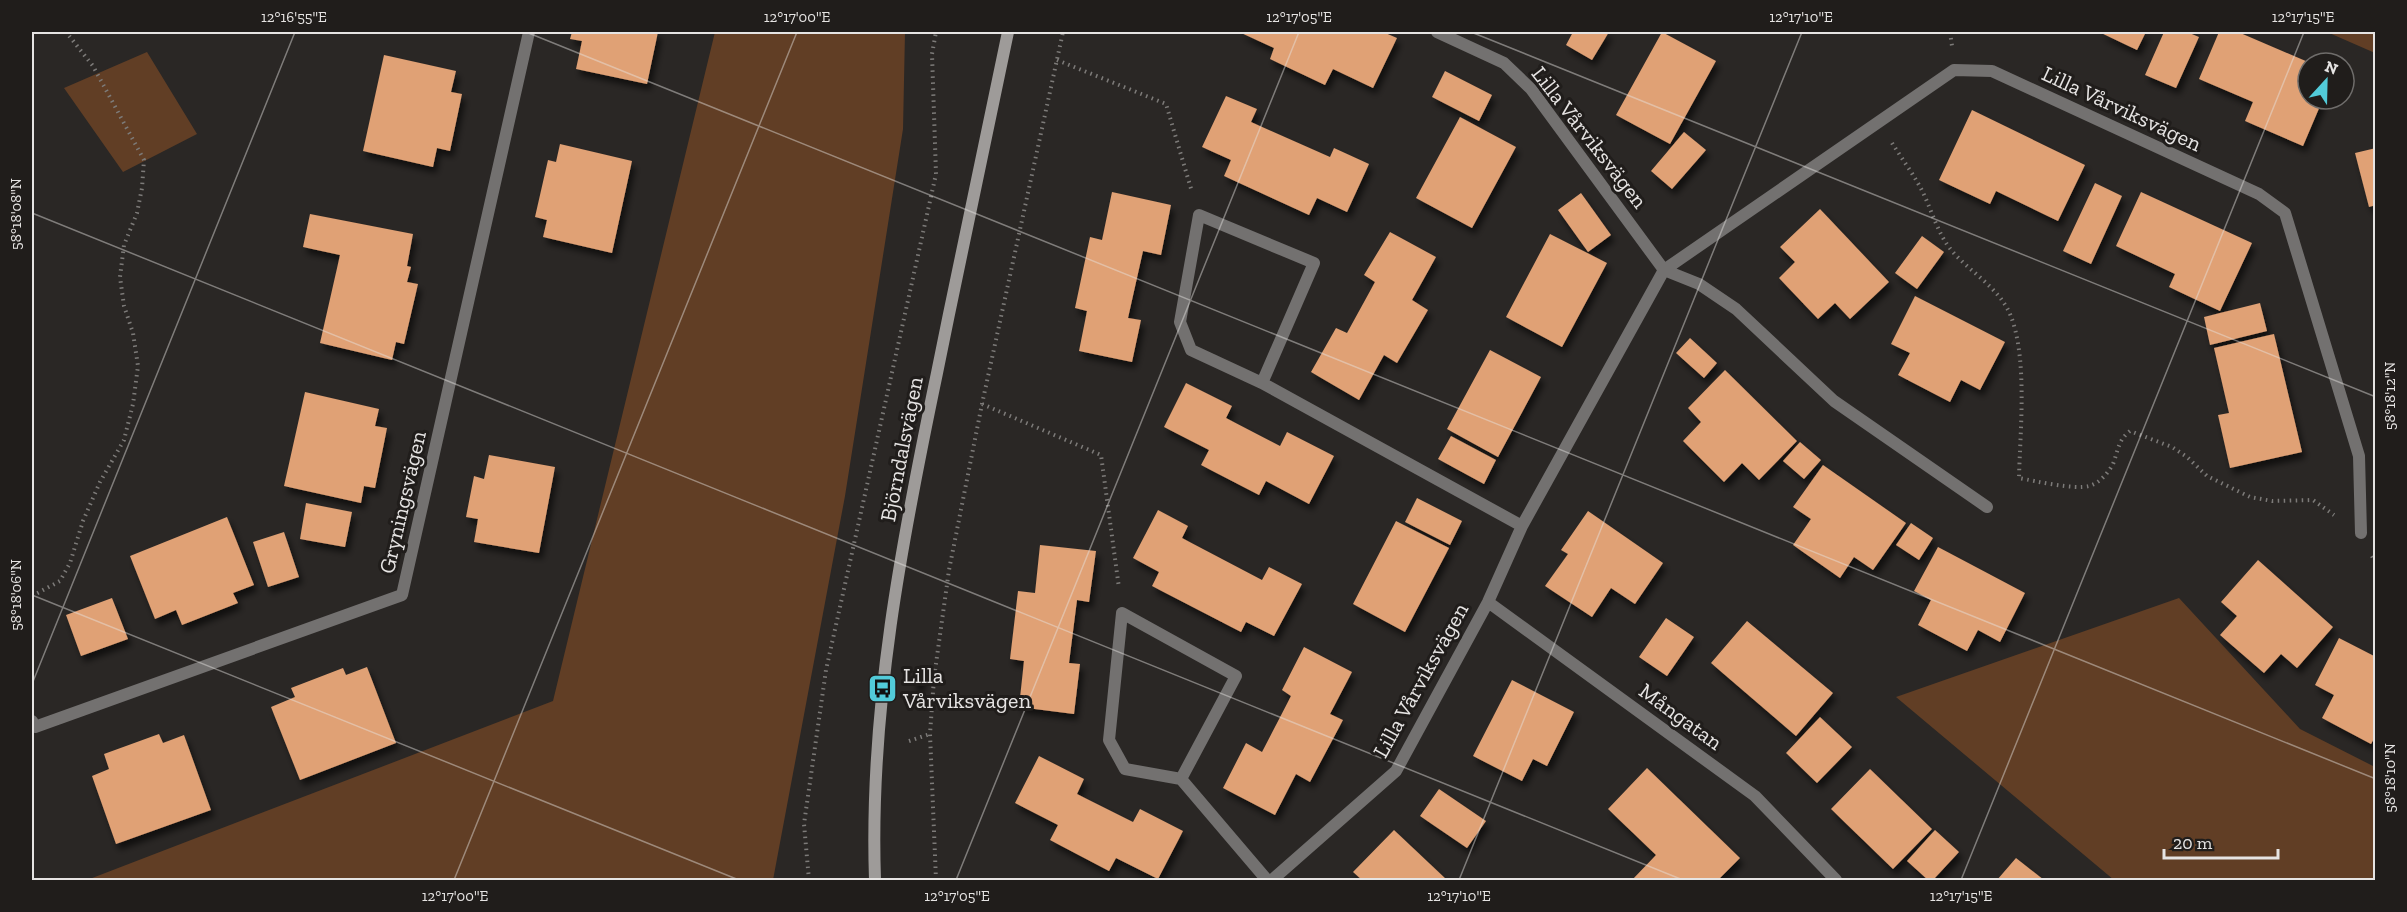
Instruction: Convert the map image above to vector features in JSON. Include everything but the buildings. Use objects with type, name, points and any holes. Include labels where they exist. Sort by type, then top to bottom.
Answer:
[{"type":"street","name":"Gryningsvägen","points":[[32,722],[34,727],[402,595],[529,32]]},
{"type":"street","name":"Björndalsvägen","points":[[875,880],[876,770],[882,688],[911,498],[1008,32]]},
{"type":"street","name":"Lilla Vårviksvägen","points":[[1437,32],[1504,63],[1531,89],[1664,270]]},
{"type":"street","name":"Lilla Vårviksvägen","points":[[1272,880],[1396,771],[1488,602],[1522,526],[1664,270],[1954,70],[1992,71],[2259,194],[2285,213],[2359,456],[2361,533]]},
{"type":"street","points":[[1262,383],[1314,263],[1198,215],[1180,322],[1191,350],[1262,383],[1522,526]]},
{"type":"street","points":[[1664,270],[1699,284],[1736,309],[1834,401],[1987,507]]},
{"type":"street","name":"Mångatan","points":[[1488,602],[1755,796],[1836,880]]},
{"type":"street","points":[[1182,779],[1236,676],[1122,613],[1109,740],[1125,769],[1182,779],[1267,880]]},
{"type":"path","points":[[32,596],[60,581],[70,563],[83,521],[100,482],[124,440],[134,404],[138,366],[134,333],[124,306],[120,276],[124,244],[137,213],[144,160],[93,66],[66,32]]},
{"type":"path","points":[[809,880],[804,824],[826,670],[936,174],[932,54],[936,32]]},
{"type":"path","points":[[936,880],[930,734],[934,678],[949,570],[982,404],[1064,32]]},
{"type":"path","points":[[1057,60],[1166,104],[1198,215]]},
{"type":"path","points":[[1879,122],[1920,186],[1936,224],[1951,250],[2002,299],[2011,315],[2019,353],[2021,399],[2019,478],[2089,486],[2104,478],[2122,437],[2130,431],[2172,447],[2187,457],[2207,476],[2231,489],[2250,497],[2272,501],[2313,501],[2361,533]]},
{"type":"path","points":[[982,404],[1101,455],[1122,613]]},
{"type":"path","points":[[909,741],[930,734]]},
{"type":"shaded area","points":[[715,32],[905,32],[903,129],[845,496],[773,880],[87,880],[553,701]]},
{"type":"shaded area","points":[[2327,32],[2375,32],[2375,53]]},
{"type":"shaded area","points":[[147,52],[197,134],[123,172],[64,88]]},
{"type":"shaded area","points":[[2179,598],[2300,729],[2375,767],[2375,880],[2114,880],[1896,697]]},
{"type":"place","name":"Lilla Vårviksvägen","points":[[882,688]]}]
